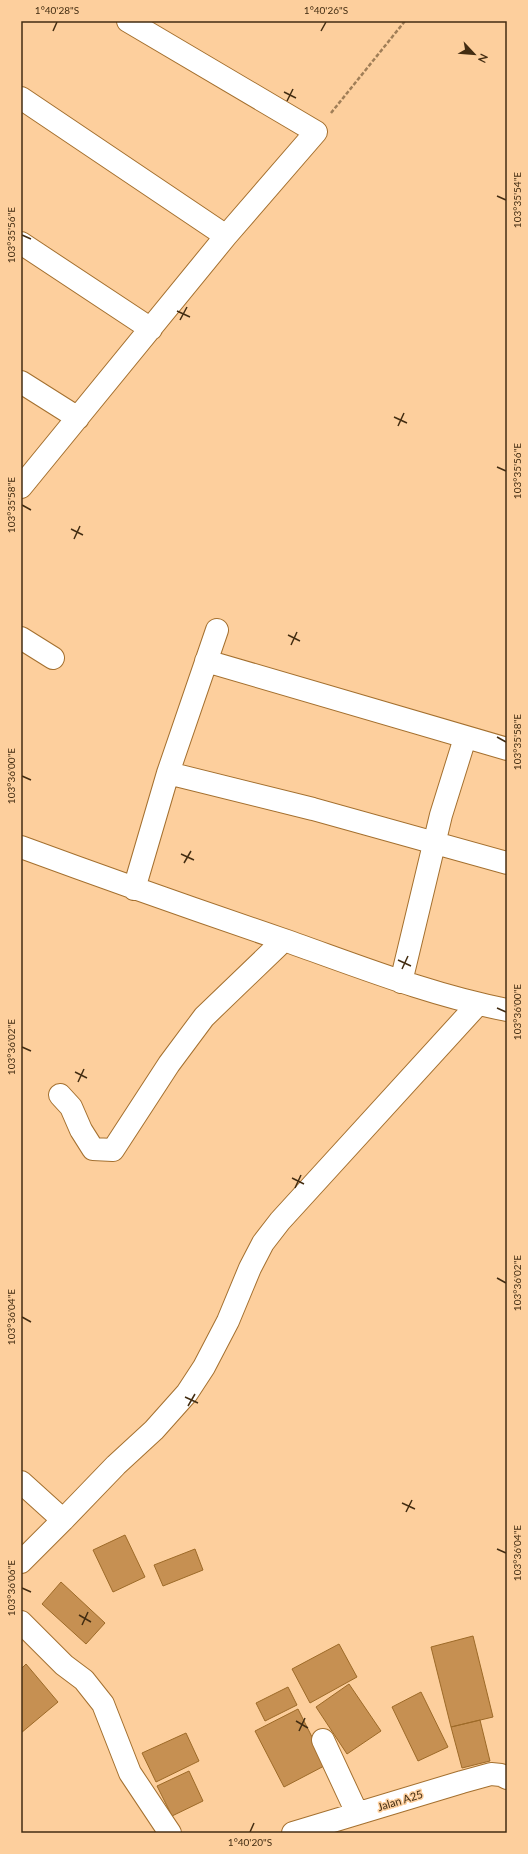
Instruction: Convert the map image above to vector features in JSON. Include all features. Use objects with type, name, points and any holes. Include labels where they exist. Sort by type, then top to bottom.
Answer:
[{"type":"street","points":[[21,487],[226,236],[316,132],[128,21]]},
{"type":"street","points":[[21,98],[226,236]]},
{"type":"street","points":[[21,244],[151,329]]},
{"type":"street","points":[[21,382],[78,418]]},
{"type":"street","points":[[134,889],[168,773],[217,630]]},
{"type":"street","points":[[21,638],[53,658]]},
{"type":"street","points":[[206,661],[464,738],[507,749]]},
{"type":"street","points":[[401,982],[441,815],[464,738]]},
{"type":"street","points":[[168,773],[313,809],[434,844],[507,863]]},
{"type":"street","points":[[21,847],[134,889],[401,982],[478,1004],[507,1010]]},
{"type":"street","points":[[60,1095],[71,1107],[81,1130],[93,1149],[113,1150],[169,1064],[204,1017],[284,940]]},
{"type":"street","points":[[21,1562],[116,1465],[154,1430],[187,1393],[204,1367],[228,1321],[250,1268],[263,1243],[280,1221],[478,1004]]},
{"type":"street","points":[[21,1482],[63,1520]]},
{"type":"street","points":[[21,1622],[64,1665],[84,1680],[102,1704],[130,1773],[170,1833]]},
{"type":"street","points":[[324,1740],[357,1813]]},
{"type":"street","name":"Jalan A25","points":[[293,1833],[491,1774],[501,1775],[507,1778]]},
{"type":"path","points":[[316,132],[405,21]]},
{"type":"building","points":[[125,1535],[145,1577],[113,1592],[93,1550]]},
{"type":"building","points":[[195,1549],[203,1570],[163,1586],[154,1565]]},
{"type":"building","points":[[61,1582],[105,1623],[86,1644],[42,1604]]},
{"type":"building","points":[[473,1636],[493,1717],[451,1727],[431,1647]]},
{"type":"building","points":[[339,1644],[357,1677],[310,1703],[292,1669]]},
{"type":"building","points":[[26,1664],[58,1702],[21,1733],[21,1669]]},
{"type":"building","points":[[349,1684],[381,1731],[347,1754],[316,1707]]},
{"type":"building","points":[[288,1687],[297,1705],[265,1721],[256,1703]]},
{"type":"building","points":[[421,1692],[448,1747],[418,1761],[392,1707]]},
{"type":"building","points":[[298,1709],[326,1765],[284,1787],[255,1731]]},
{"type":"building","points":[[480,1720],[490,1761],[462,1768],[451,1727]]},
{"type":"building","points":[[186,1733],[199,1761],[156,1782],[142,1753]]},
{"type":"building","points":[[189,1771],[203,1801],[172,1816],[157,1786]]}]
